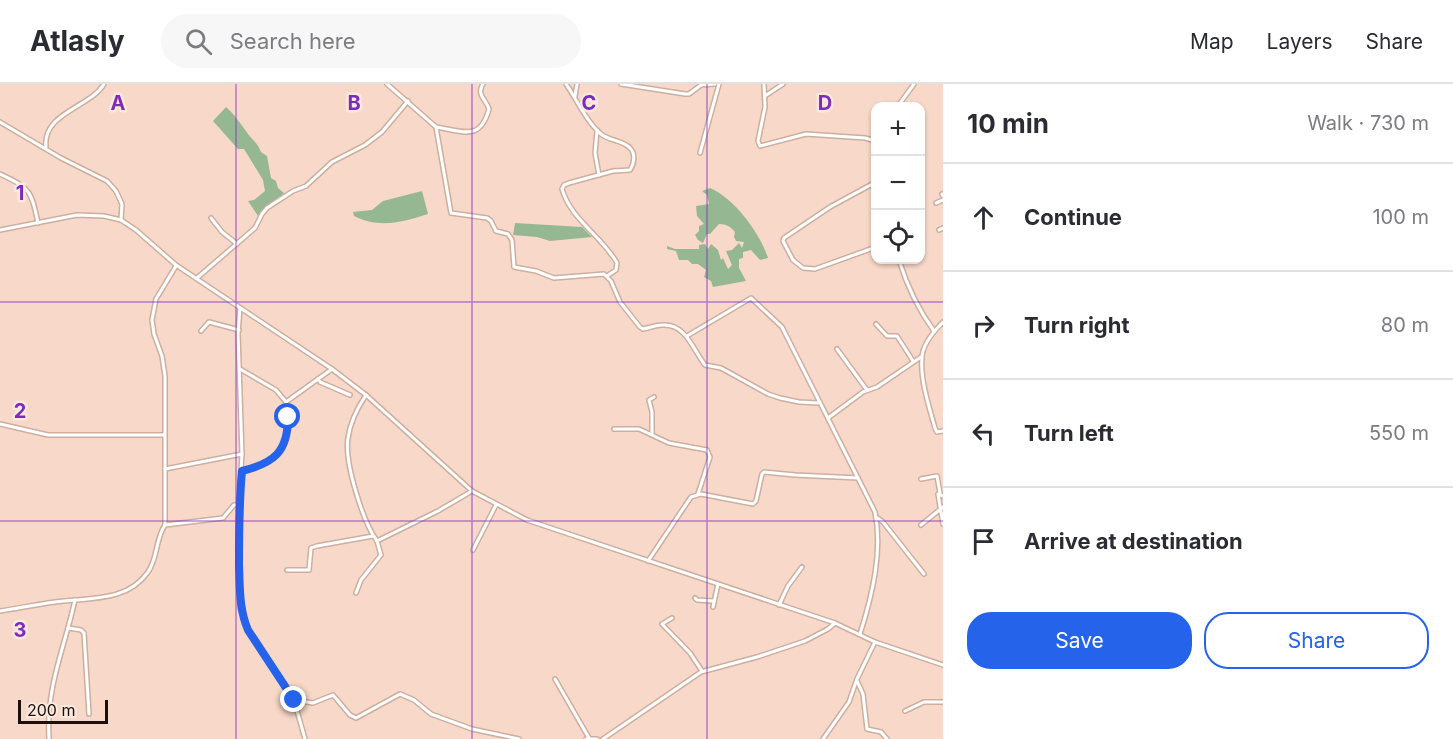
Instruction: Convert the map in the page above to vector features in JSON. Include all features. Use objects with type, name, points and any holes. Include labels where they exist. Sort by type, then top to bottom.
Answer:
[{"type":"street","points":[[47,149],[46,139],[50,130],[60,119],[95,94],[104,84]]},
{"type":"street","points":[[387,84],[436,127],[473,132],[480,128],[489,109],[480,96],[480,88],[483,84]]},
{"type":"street","points":[[566,84],[597,129],[611,140],[630,148],[633,154],[630,170],[564,185],[562,189],[579,219],[617,263],[616,270],[607,276]]},
{"type":"street","points":[[575,97],[577,84]]},
{"type":"street","points":[[621,84],[648,86],[685,94],[690,94],[695,86],[717,84],[700,153]]},
{"type":"street","points":[[764,84],[765,106],[758,141],[760,146],[806,134],[871,140]]},
{"type":"street","points":[[765,96],[783,84]]},
{"type":"street","points":[[901,102],[914,84]]},
{"type":"street","points":[[196,278],[255,228],[267,208],[293,191],[306,186],[332,162],[365,145],[382,132],[408,101]]},
{"type":"street","points":[[0,122],[107,181],[116,191],[122,204],[121,220]]},
{"type":"street","points":[[436,127],[451,213],[487,218],[496,231],[508,234],[512,240],[513,265],[516,268],[536,271],[554,278],[598,273],[607,276],[620,302],[643,329],[663,325],[671,326],[687,336],[695,353],[705,365],[721,368],[768,394],[780,398],[818,403]]},
{"type":"street","points":[[597,129],[595,153],[600,175]]},
{"type":"street","points":[[0,174],[30,192],[38,223]]},
{"type":"street","points":[[871,185],[830,207],[784,238],[783,242],[793,261],[803,268],[815,269],[871,249]]},
{"type":"street","points":[[936,203],[943,196]]},
{"type":"street","points":[[0,230],[77,215],[104,216],[121,220],[176,265],[332,369],[366,395],[472,491],[496,505],[527,520],[835,623],[875,642],[943,665]]},
{"type":"street","points":[[211,218],[222,232],[237,244]]},
{"type":"street","points":[[901,264],[920,311],[934,331]]},
{"type":"street","points":[[0,611],[111,597],[140,582],[152,567],[159,534],[165,525],[165,376],[152,320],[156,299],[176,265]]},
{"type":"street","points":[[687,336],[751,298],[782,327],[876,518],[878,541],[872,587],[860,634]]},
{"type":"street","points":[[240,308],[242,454],[239,505],[240,608],[248,630],[294,700],[305,739]]},
{"type":"street","points":[[201,331],[209,322],[239,330]]},
{"type":"street","points":[[828,418],[921,356],[934,331],[943,322]]},
{"type":"street","points":[[876,324],[886,335],[897,336],[914,361]]},
{"type":"street","points":[[837,348],[867,390]]},
{"type":"street","points":[[921,356],[927,399],[935,428],[937,432],[943,431]]},
{"type":"street","points":[[240,369],[276,390],[286,402],[288,430],[284,445],[268,463],[242,471]]},
{"type":"street","points":[[286,402],[332,369]]},
{"type":"street","points":[[318,379],[350,395]]},
{"type":"street","points":[[356,593],[361,580],[381,555],[354,484],[347,439],[355,414],[366,395]]},
{"type":"street","points":[[652,435],[652,412],[649,400],[654,397]]},
{"type":"street","points":[[0,424],[48,435],[164,435]]},
{"type":"street","points":[[614,429],[639,429],[669,443],[707,450],[710,457],[698,494]]},
{"type":"street","points":[[165,469],[242,454]]},
{"type":"street","points":[[648,561],[691,496],[698,494],[753,504],[756,501],[764,472],[795,476],[858,478]]},
{"type":"street","points":[[921,479],[937,477],[941,494],[938,495],[943,524]]},
{"type":"street","points":[[377,541],[438,511],[472,491]]},
{"type":"street","points":[[165,525],[223,518],[234,506],[239,505]]},
{"type":"street","points":[[473,550],[496,505]]},
{"type":"street","points":[[921,525],[942,509]]},
{"type":"street","points":[[876,518],[883,522],[924,574]]},
{"type":"street","points":[[287,570],[309,570],[311,548],[373,536]]},
{"type":"street","points":[[780,604],[788,586],[802,567]]},
{"type":"street","points":[[713,607],[718,584]]},
{"type":"street","points":[[694,598],[713,601]]},
{"type":"street","points":[[49,739],[50,698],[55,671],[75,600]]},
{"type":"street","points":[[672,618],[662,624],[690,653],[702,671]]},
{"type":"street","points":[[603,739],[702,671],[757,657],[805,641],[835,623]]},
{"type":"street","points":[[68,627],[84,633],[89,714]]},
{"type":"street","points":[[823,739],[849,702],[857,679],[875,642]]},
{"type":"street","points":[[555,679],[587,738],[597,739]]},
{"type":"street","points":[[857,679],[862,694],[867,729],[881,732],[887,739]]},
{"type":"street","points":[[294,700],[312,703],[333,695],[350,715],[356,718],[397,694],[405,694],[431,714],[472,729],[519,739]]},
{"type":"street","points":[[905,711],[924,702],[943,702]]},
{"type":"green space","points":[[226,107],[261,152],[267,156],[271,178],[276,181],[278,188],[284,193],[258,216],[248,201],[254,200],[265,191],[263,180],[244,149],[238,149],[213,121]]},
{"type":"green space","points":[[710,188],[728,200],[745,217],[759,238],[768,258],[760,260],[751,250],[743,252],[743,258],[739,259],[739,268],[746,281],[713,287],[711,281],[704,277],[706,270],[688,260],[679,260],[676,251],[667,249],[667,246],[675,249],[699,249],[699,245],[705,244],[708,249],[711,244],[718,250],[721,260],[723,258],[728,269],[732,265],[726,251],[732,250],[739,243],[742,248],[744,242],[736,241],[735,232],[730,227],[719,224],[710,234],[707,234],[703,243],[695,235],[699,231],[699,226],[704,224],[697,216],[696,206],[709,204],[707,195],[702,191]]},
{"type":"green space","points":[[422,191],[428,214],[391,223],[373,222],[354,216],[353,212],[372,210],[383,201]]},
{"type":"green space","points":[[515,223],[582,227],[592,237],[550,241],[537,237],[513,235]]},
{"type":"route","points":[[288,417],[288,430],[284,445],[274,458],[262,466],[242,471],[239,505],[240,608],[248,630],[294,700]]}]
